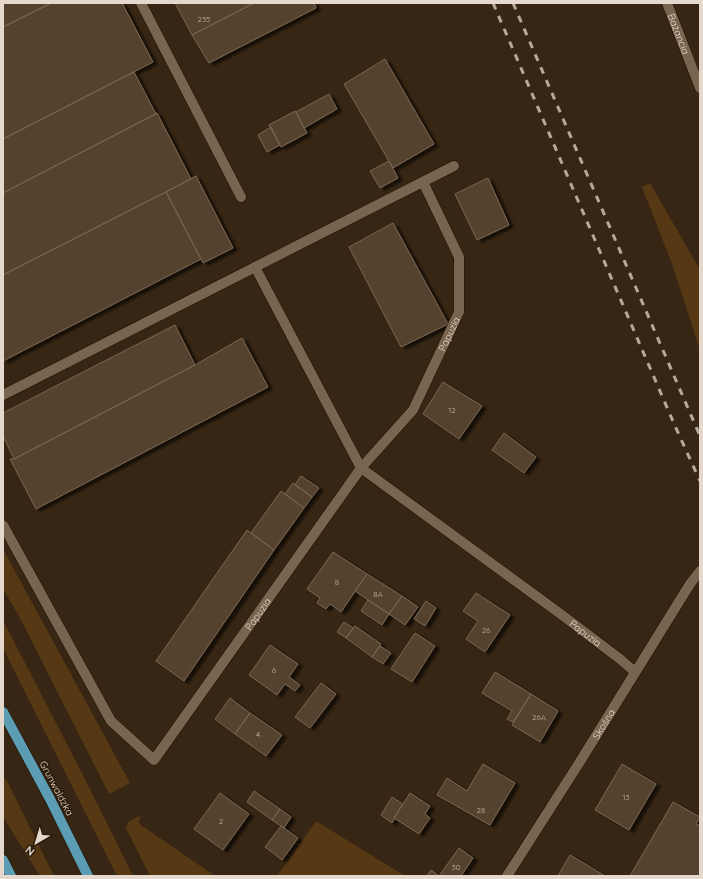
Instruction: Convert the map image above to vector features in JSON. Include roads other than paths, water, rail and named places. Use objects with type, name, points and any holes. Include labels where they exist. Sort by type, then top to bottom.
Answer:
[{"type":"main road","name":"Grunwaldzka","points":[[3,712],[50,799],[88,876]]},
{"type":"main road","points":[[3,860],[11,876]]},
{"type":"street","points":[[141,3],[241,197]]},
{"type":"street","name":"Bażancia","points":[[667,3],[700,88]]},
{"type":"street","points":[[3,395],[454,166]]},
{"type":"street","name":"Papuzia","points":[[3,525],[111,720],[154,760],[361,468],[414,410],[460,312],[459,257],[423,182]]},
{"type":"street","name":"Papuzia","points":[[255,267],[361,468],[562,615],[635,672]]},
{"type":"street","name":"Skośna","points":[[507,876],[690,584],[700,571]]},
{"type":"railway","points":[[493,3],[700,481]]},
{"type":"railway","points":[[513,3],[700,436]]}]
